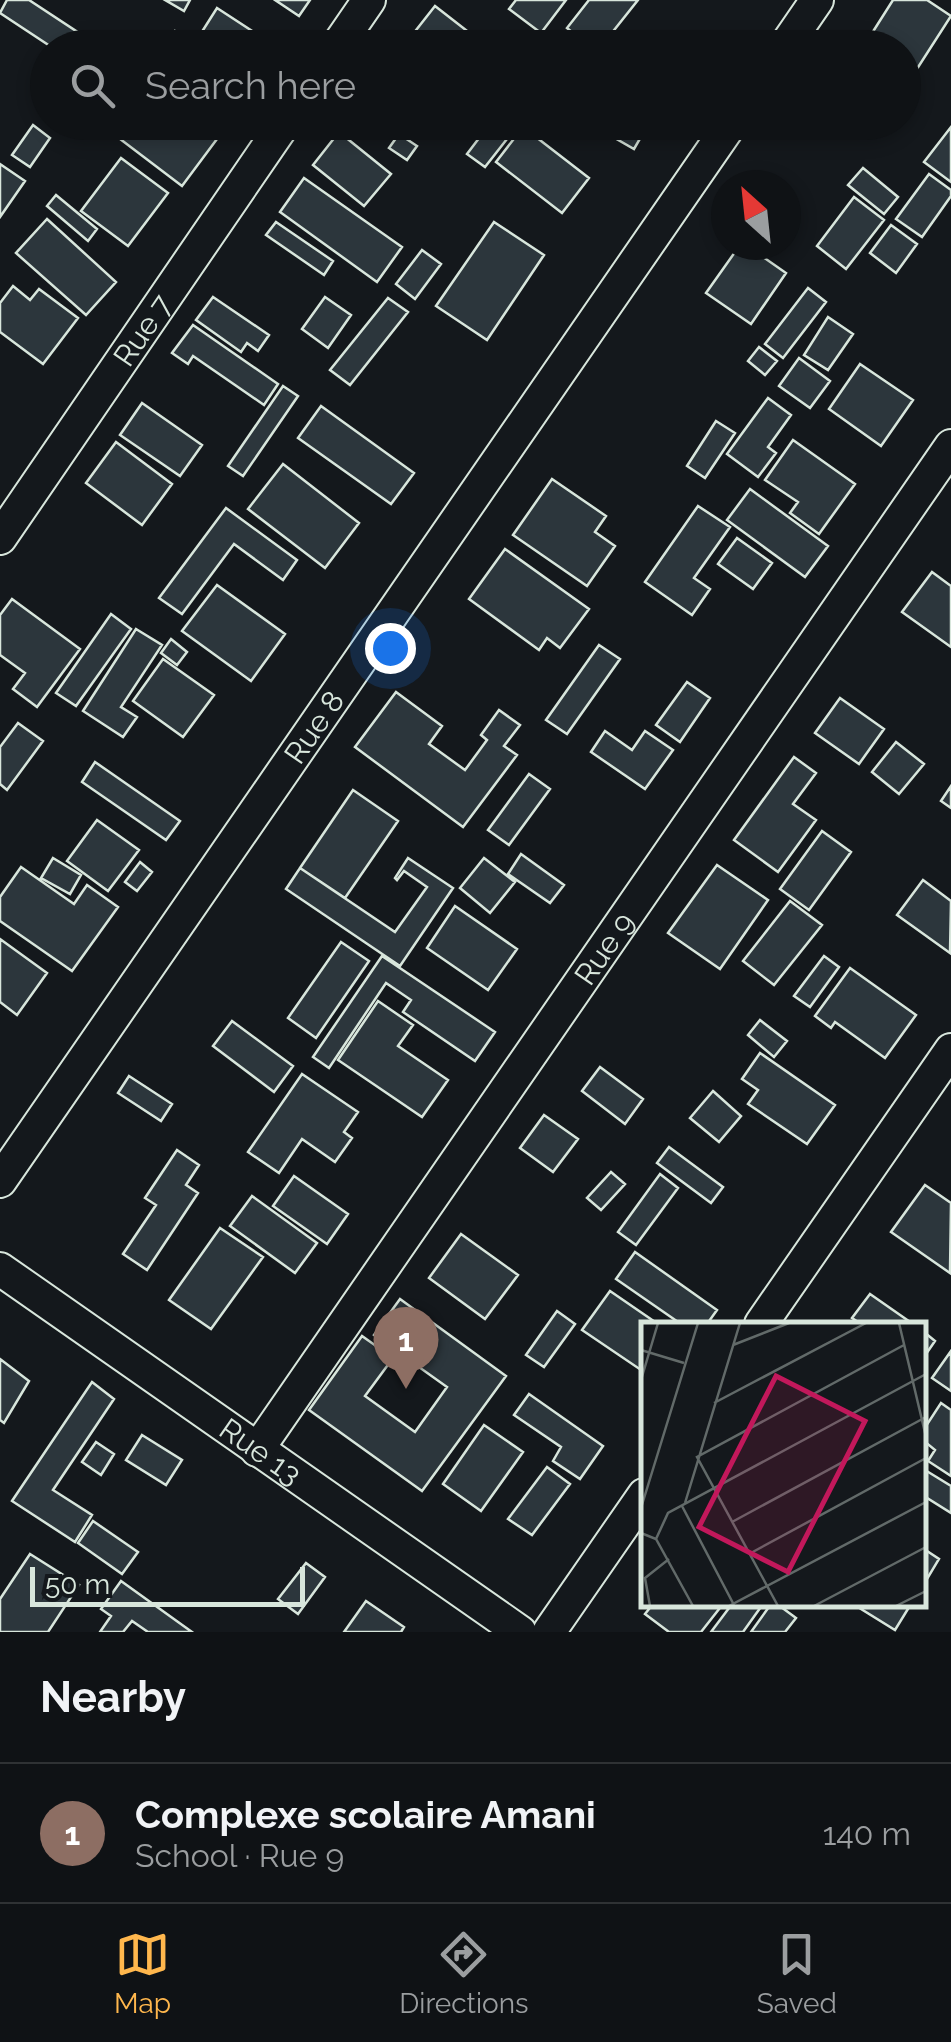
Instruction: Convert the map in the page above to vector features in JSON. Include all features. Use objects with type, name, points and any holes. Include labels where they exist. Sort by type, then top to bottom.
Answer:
[{"type":"street","points":[[348,30],[369,0]]},
{"type":"street","points":[[796,30],[816,0]]},
{"type":"street","name":"Rue 7","points":[[0,538],[272,140]]},
{"type":"street","name":"Rue 8","points":[[0,1181],[720,140]]},
{"type":"street","name":"Rue 9","points":[[257,1450],[951,446]]},
{"type":"street","points":[[762,1322],[951,1050]]},
{"type":"street","name":"Rue 13","points":[[0,1269],[520,1632]]},
{"type":"street","points":[[549,1632],[641,1499]]},
{"type":"building","points":[[7,0],[29,0],[74,30],[30,33],[0,13]]},
{"type":"building","points":[[165,0],[190,0],[184,11]]},
{"type":"building","points":[[275,0],[310,0],[299,16]]},
{"type":"building","points":[[516,0],[566,0],[543,30],[537,30],[509,9]]},
{"type":"building","points":[[589,0],[638,0],[614,30],[567,28]]},
{"type":"building","points":[[893,0],[927,0],[951,16],[921,63],[921,30],[874,30]]},
{"type":"building","points":[[435,6],[466,30],[416,30]]},
{"type":"building","points":[[217,8],[251,30],[203,30]]},
{"type":"building","points":[[951,127],[951,182],[924,162]]},
{"type":"building","points":[[30,129],[30,140],[49,140],[30,167],[12,155]]},
{"type":"building","points":[[121,140],[216,140],[182,186]]},
{"type":"building","points":[[333,140],[349,140],[391,174],[364,206],[313,165]]},
{"type":"building","points":[[395,140],[408,140],[417,146],[407,160],[389,148]]},
{"type":"building","points":[[478,140],[506,140],[485,167],[467,154]]},
{"type":"building","points":[[513,140],[540,140],[589,178],[562,213],[496,162]]},
{"type":"building","points":[[618,140],[639,140],[634,149]]},
{"type":"building","points":[[121,158],[168,193],[128,246],[81,211]]},
{"type":"building","points":[[0,164],[25,181],[0,217]]},
{"type":"building","points":[[863,168],[898,197],[884,214],[848,185]]},
{"type":"building","points":[[929,174],[951,190],[951,196],[922,237],[896,219]]},
{"type":"building","points":[[304,178],[402,247],[377,282],[280,212]]},
{"type":"building","points":[[56,195],[97,229],[88,241],[47,206]]},
{"type":"building","points":[[854,197],[884,220],[846,269],[817,246]]},
{"type":"building","points":[[47,219],[116,282],[86,315],[16,253]]},
{"type":"building","points":[[276,222],[333,261],[324,275],[266,235]]},
{"type":"building","points":[[494,222],[544,255],[487,340],[436,306]]},
{"type":"building","points":[[891,225],[917,244],[896,273],[870,253]]},
{"type":"building","points":[[422,250],[441,264],[415,299],[396,284]]},
{"type":"building","points":[[729,260],[767,260],[786,273],[751,324],[706,293]]},
{"type":"building","points":[[13,286],[30,300],[39,289],[78,318],[43,364],[0,332],[0,303]]},
{"type":"building","points":[[808,288],[826,302],[783,358],[765,344]]},
{"type":"building","points":[[213,297],[269,335],[258,351],[247,343],[241,352],[196,320]]},
{"type":"building","points":[[325,297],[351,315],[328,348],[302,329]]},
{"type":"building","points":[[388,298],[408,312],[350,385],[330,370]]},
{"type":"building","points":[[828,317],[853,334],[828,370],[804,355]]},
{"type":"building","points":[[193,325],[278,384],[264,405],[193,356],[188,364],[172,353]]},
{"type":"building","points":[[759,347],[777,361],[765,375],[748,361]]},
{"type":"building","points":[[799,358],[830,381],[810,408],[779,386]]},
{"type":"building","points":[[860,364],[913,400],[881,446],[829,409]]},
{"type":"building","points":[[283,386],[298,396],[243,476],[228,466]]},
{"type":"building","points":[[768,398],[791,415],[768,447],[776,453],[758,477],[727,454]]},
{"type":"building","points":[[142,403],[202,445],[180,476],[120,435]]},
{"type":"building","points":[[321,406],[414,473],[391,504],[298,438]]},
{"type":"building","points":[[716,421],[735,433],[705,478],[687,466]]},
{"type":"building","points":[[793,440],[855,484],[819,534],[790,513],[798,502],[765,480]]},
{"type":"building","points":[[116,442],[172,484],[142,525],[86,483]]},
{"type":"building","points":[[283,464],[359,523],[325,568],[248,509]]},
{"type":"building","points":[[552,479],[606,516],[595,532],[615,546],[587,586],[513,535]]},
{"type":"building","points":[[750,489],[828,546],[805,577],[727,520]]},
{"type":"building","points":[[698,506],[730,527],[694,578],[710,589],[692,615],[645,582]]},
{"type":"building","points":[[226,508],[297,560],[283,580],[234,544],[182,614],[159,598]]},
{"type":"building","points":[[737,538],[772,563],[753,589],[718,564]]},
{"type":"building","points":[[505,549],[589,609],[560,648],[547,638],[539,650],[469,599]]},
{"type":"building","points":[[932,572],[951,586],[951,647],[902,612]]},
{"type":"building","points":[[217,585],[285,634],[251,681],[182,631]]},
{"type":"building","points":[[12,599],[80,649],[37,707],[13,689],[25,673],[0,655],[0,615]]},
{"type":"building","points":[[111,614],[131,629],[76,706],[56,693]]},
{"type":"building","points":[[136,629],[162,645],[121,707],[137,717],[123,737],[83,711]]},
{"type":"building","points":[[171,639],[187,652],[177,665],[161,653]]},
{"type":"building","points":[[599,645],[620,659],[567,734],[546,720]]},
{"type":"building","points":[[163,659],[214,695],[183,737],[133,701]]},
{"type":"building","points":[[687,682],[710,698],[680,742],[656,725]]},
{"type":"building","points":[[396,692],[442,726],[429,744],[465,770],[487,740],[481,735],[499,710],[520,725],[504,746],[517,755],[463,827],[355,747]]},
{"type":"building","points":[[840,698],[884,729],[859,764],[815,733]]},
{"type":"building","points":[[18,723],[43,741],[7,790],[0,784],[0,747]]},
{"type":"building","points":[[605,731],[632,750],[645,731],[673,750],[645,789],[591,752]]},
{"type":"building","points":[[896,742],[924,764],[899,794],[872,772]]},
{"type":"building","points":[[794,757],[816,773],[793,804],[816,820],[778,872],[734,840]]},
{"type":"building","points":[[95,762],[180,821],[166,840],[82,782]]},
{"type":"building","points":[[529,774],[550,789],[509,845],[488,830]]},
{"type":"building","points":[[951,786],[951,808],[941,801]]},
{"type":"building","points":[[353,790],[398,821],[345,898],[300,868]]},
{"type":"building","points":[[97,820],[139,850],[108,891],[67,861]]},
{"type":"building","points":[[822,831],[851,852],[809,910],[780,889]]},
{"type":"building","points":[[521,854],[564,885],[550,903],[508,874]]},
{"type":"building","points":[[53,858],[81,875],[70,894],[41,878]]},
{"type":"building","points":[[408,858],[453,888],[400,966],[286,889],[300,868],[395,932],[427,887],[404,871],[395,878]]},
{"type":"building","points":[[484,858],[515,882],[490,913],[460,888]]},
{"type":"building","points":[[140,862],[152,872],[137,891],[125,882]]},
{"type":"building","points":[[717,865],[768,900],[720,969],[668,933]]},
{"type":"building","points":[[21,867],[74,904],[87,885],[118,907],[72,971],[0,921],[0,897]]},
{"type":"building","points":[[923,880],[951,901],[950,953],[897,915]]},
{"type":"building","points":[[790,901],[822,925],[774,985],[743,961]]},
{"type":"building","points":[[455,906],[517,949],[488,990],[427,948]]},
{"type":"building","points":[[0,939],[47,973],[17,1015],[0,1002]]},
{"type":"building","points":[[341,942],[369,961],[316,1038],[288,1018]]},
{"type":"building","points":[[382,956],[495,1032],[475,1061],[403,1012],[411,1000],[386,983],[329,1068],[313,1057]]},
{"type":"building","points":[[824,956],[839,967],[810,1007],[794,996]]},
{"type":"building","points":[[850,968],[916,1015],[885,1058],[835,1022],[831,1028],[815,1016]]},
{"type":"building","points":[[378,1001],[413,1025],[398,1046],[448,1080],[422,1117],[338,1060]]},
{"type":"building","points":[[760,1020],[787,1041],[774,1057],[748,1035]]},
{"type":"building","points":[[232,1021],[293,1066],[274,1092],[213,1046]]},
{"type":"building","points":[[760,1053],[835,1105],[807,1144],[748,1104],[758,1090],[742,1079]]},
{"type":"building","points":[[600,1067],[643,1099],[625,1124],[582,1091]]},
{"type":"building","points":[[302,1074],[358,1112],[344,1132],[352,1138],[335,1162],[302,1139],[279,1173],[248,1152]]},
{"type":"building","points":[[129,1076],[172,1104],[161,1121],[118,1093]]},
{"type":"building","points":[[713,1091],[741,1116],[719,1142],[690,1118]]},
{"type":"building","points":[[544,1115],[578,1139],[553,1172],[520,1148]]},
{"type":"building","points":[[669,1147],[723,1187],[711,1203],[657,1163]]},
{"type":"building","points":[[177,1150],[199,1165],[186,1185],[198,1193],[147,1270],[123,1254],[156,1205],[145,1198]]},
{"type":"building","points":[[611,1172],[625,1184],[601,1210],[587,1198]]},
{"type":"building","points":[[660,1174],[678,1188],[636,1245],[618,1232]]},
{"type":"building","points":[[294,1176],[348,1214],[327,1244],[273,1206]]},
{"type":"building","points":[[925,1185],[951,1203],[950,1273],[891,1232]]},
{"type":"building","points":[[252,1196],[317,1243],[295,1273],[230,1226]]},
{"type":"building","points":[[220,1228],[263,1257],[211,1329],[169,1300]]},
{"type":"building","points":[[461,1234],[518,1275],[485,1319],[429,1278]]},
{"type":"building","points":[[635,1252],[717,1310],[708,1322],[678,1322],[616,1279]]},
{"type":"building","points":[[610,1291],[655,1322],[641,1322],[641,1370],[582,1330]]},
{"type":"building","points":[[870,1294],[910,1322],[858,1322],[852,1318]]},
{"type":"building","points":[[400,1299],[506,1376],[422,1491],[309,1410],[362,1336],[393,1358],[365,1396],[415,1432],[447,1387],[374,1335]]},
{"type":"building","points":[[557,1311],[575,1324],[544,1367],[526,1355]]},
{"type":"building","points":[[926,1334],[935,1341],[926,1354]]},
{"type":"building","points":[[951,1351],[951,1391],[932,1378]]},
{"type":"building","points":[[0,1359],[29,1381],[4,1423],[0,1420]]},
{"type":"building","points":[[92,1382],[114,1399],[53,1490],[92,1515],[75,1542],[12,1501]]},
{"type":"building","points":[[529,1394],[603,1446],[580,1479],[553,1461],[561,1447],[514,1415]]},
{"type":"building","points":[[941,1403],[951,1410],[951,1476],[928,1461],[935,1450],[926,1443],[926,1426]]},
{"type":"building","points":[[484,1425],[523,1452],[481,1511],[443,1484]]},
{"type":"building","points":[[142,1435],[182,1460],[166,1485],[126,1460]]},
{"type":"building","points":[[96,1442],[114,1454],[101,1475],[82,1462]]},
{"type":"building","points":[[547,1467],[570,1484],[532,1535],[508,1519]]},
{"type":"building","points":[[926,1471],[951,1486],[951,1513],[926,1497]]},
{"type":"building","points":[[93,1521],[138,1552],[122,1574],[78,1543]]},
{"type":"building","points":[[926,1550],[939,1559],[926,1581]]},
{"type":"building","points":[[30,1554],[79,1585],[48,1632],[0,1632],[0,1599]]},
{"type":"building","points":[[306,1563],[325,1577],[298,1614],[278,1599]]},
{"type":"building","points":[[121,1581],[192,1632],[148,1632],[132,1621],[123,1632],[100,1632],[111,1616],[101,1609]]},
{"type":"building","points":[[366,1601],[404,1627],[401,1632],[344,1632]]},
{"type":"building","points":[[651,1607],[721,1607],[701,1632],[669,1632],[645,1614]]},
{"type":"building","points":[[730,1607],[761,1607],[743,1632],[711,1632]]},
{"type":"building","points":[[769,1607],[781,1607],[796,1618],[785,1632],[751,1632]]},
{"type":"building","points":[[858,1607],[909,1607],[895,1630]]},
{"type":"place","name":"Complexe scolaire Amani","points":[[406,1389]]}]
